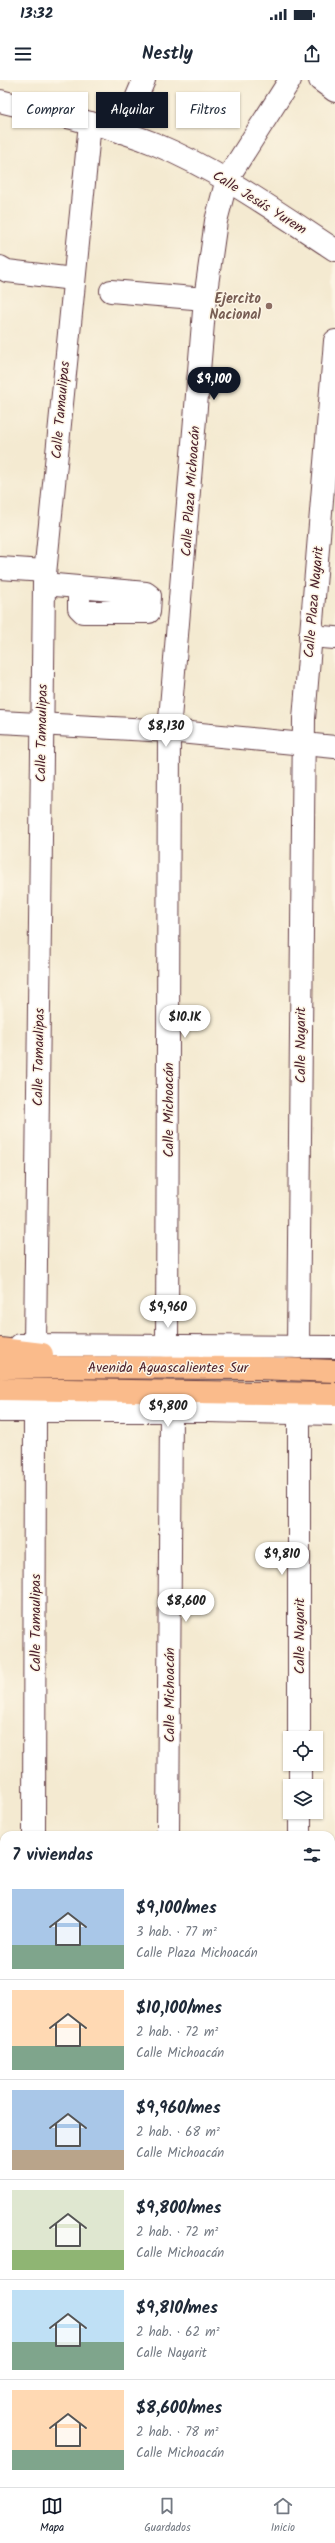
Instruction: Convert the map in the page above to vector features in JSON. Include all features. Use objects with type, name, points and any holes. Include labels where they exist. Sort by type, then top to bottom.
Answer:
[{"type":"main road","points":[[0,1350],[48,1354],[76,1366]]},
{"type":"main road","name":"Avenida Aguascalientes Sur","points":[[0,1367],[76,1366],[257,1368],[335,1371]]},
{"type":"main road","name":"Avenida Aguascalientes Sur","points":[[0,1389],[335,1394]]},
{"type":"main road","points":[[0,1404],[40,1401],[71,1389]]},
{"type":"street","points":[[122,132],[144,80]]},
{"type":"street","name":"Calle Plaza Michoacán","points":[[169,731],[181,606],[205,299],[216,221],[226,179],[290,80]]},
{"type":"street","points":[[320,80],[335,91]]},
{"type":"street","name":"Calle Jesús Yurem","points":[[0,101],[90,123],[122,132],[155,144],[226,179],[335,250]]},
{"type":"street","name":"Calle Tamaulipas","points":[[35,1346],[41,726],[44,577],[90,123]]},
{"type":"street","points":[[0,267],[7,271],[73,279]]},
{"type":"street","points":[[111,290],[205,299]]},
{"type":"street","name":"Calle Plaza Nayarit","points":[[303,744],[310,636],[331,429],[335,341]]},
{"type":"street","points":[[0,568],[44,577],[79,588],[79,608],[83,612],[146,613],[148,612],[149,604],[181,606]]},
{"type":"street","points":[[310,636],[335,638]]},
{"type":"street","points":[[0,722],[41,726],[169,731],[335,747]]},
{"type":"street","name":"Calle Michoacán","points":[[167,1346],[169,731]]},
{"type":"street","name":"Calle Nayarit","points":[[298,1347],[303,744]]},
{"type":"street","name":"Avenida Aguascalientes Sur","points":[[0,1345],[335,1347]]},
{"type":"street","points":[[0,1411],[171,1411],[335,1414]]},
{"type":"street","name":"Calle Tamaulipas","points":[[34,1831],[35,1411]]},
{"type":"street","name":"Calle Michoacán","points":[[168,1831],[171,1411]]},
{"type":"street","name":"Calle Nayarit","points":[[299,1414],[300,1731]]},
{"type":"street","points":[[300,1819],[300,1831]]},
{"type":"place","name":"Ejercito Nacional","points":[[269,306]]}]
